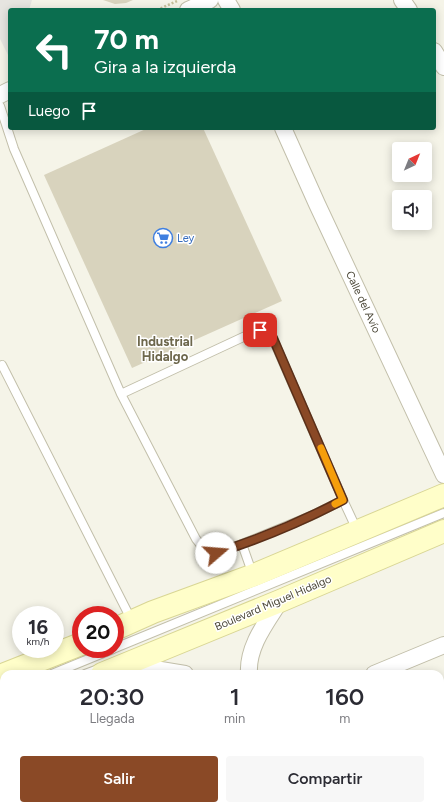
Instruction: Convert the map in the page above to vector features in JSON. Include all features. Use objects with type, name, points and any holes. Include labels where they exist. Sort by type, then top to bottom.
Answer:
[{"type":"main road","points":[[124,625],[153,612],[254,575],[444,496]]},
{"type":"main road","name":"Boulevard Miguel Hidalgo","points":[[124,652],[280,601],[444,531]]},
{"type":"main road","points":[[15,670],[72,648]]},
{"type":"main road","name":"Boulevard Miguel Hidalgo","points":[[105,670],[114,658]]},
{"type":"street","points":[[192,8],[210,0]]},
{"type":"street","points":[[436,54],[444,67]]},
{"type":"street","name":"Calle del Avío","points":[[285,130],[320,212],[444,475]]},
{"type":"street","points":[[249,670],[250,656],[264,625],[280,601]]},
{"type":"street","points":[[385,670],[444,645]]},
{"type":"street","points":[[124,658],[148,670]]},
{"type":"lane","points":[[0,106],[14,149],[121,394],[201,546],[210,552],[216,553],[311,516],[343,500]]},
{"type":"lane","points":[[121,394],[254,332],[260,330],[265,331],[273,338],[358,532]]},
{"type":"lane","points":[[2,365],[115,606]]},
{"type":"lane","points":[[124,651],[444,513]]},
{"type":"lane","points":[[95,670],[210,624],[444,525]]},
{"type":"lane","points":[[242,544],[254,575]]},
{"type":"lane","points":[[65,670],[104,658]]},
{"type":"path","points":[[161,8],[179,0]]},
{"type":"shaded area","points":[[0,0],[32,0],[30,8],[8,8],[8,55],[0,39]]},
{"type":"building","points":[[103,0],[133,0],[126,3],[115,4]]},
{"type":"building","name":"Ley","points":[[144,130],[204,130],[282,301],[132,368],[44,175]]},
{"type":"slow traffic","points":[[321,448],[343,500],[335,504]]},
{"type":"place","name":"Ley","points":[[163,238]]},
{"type":"district","name":"Industrial Hidalgo","points":[[165,348]]},
{"type":"route","points":[[216,553],[311,516],[343,500],[273,338],[270,334],[260,330]]}]
